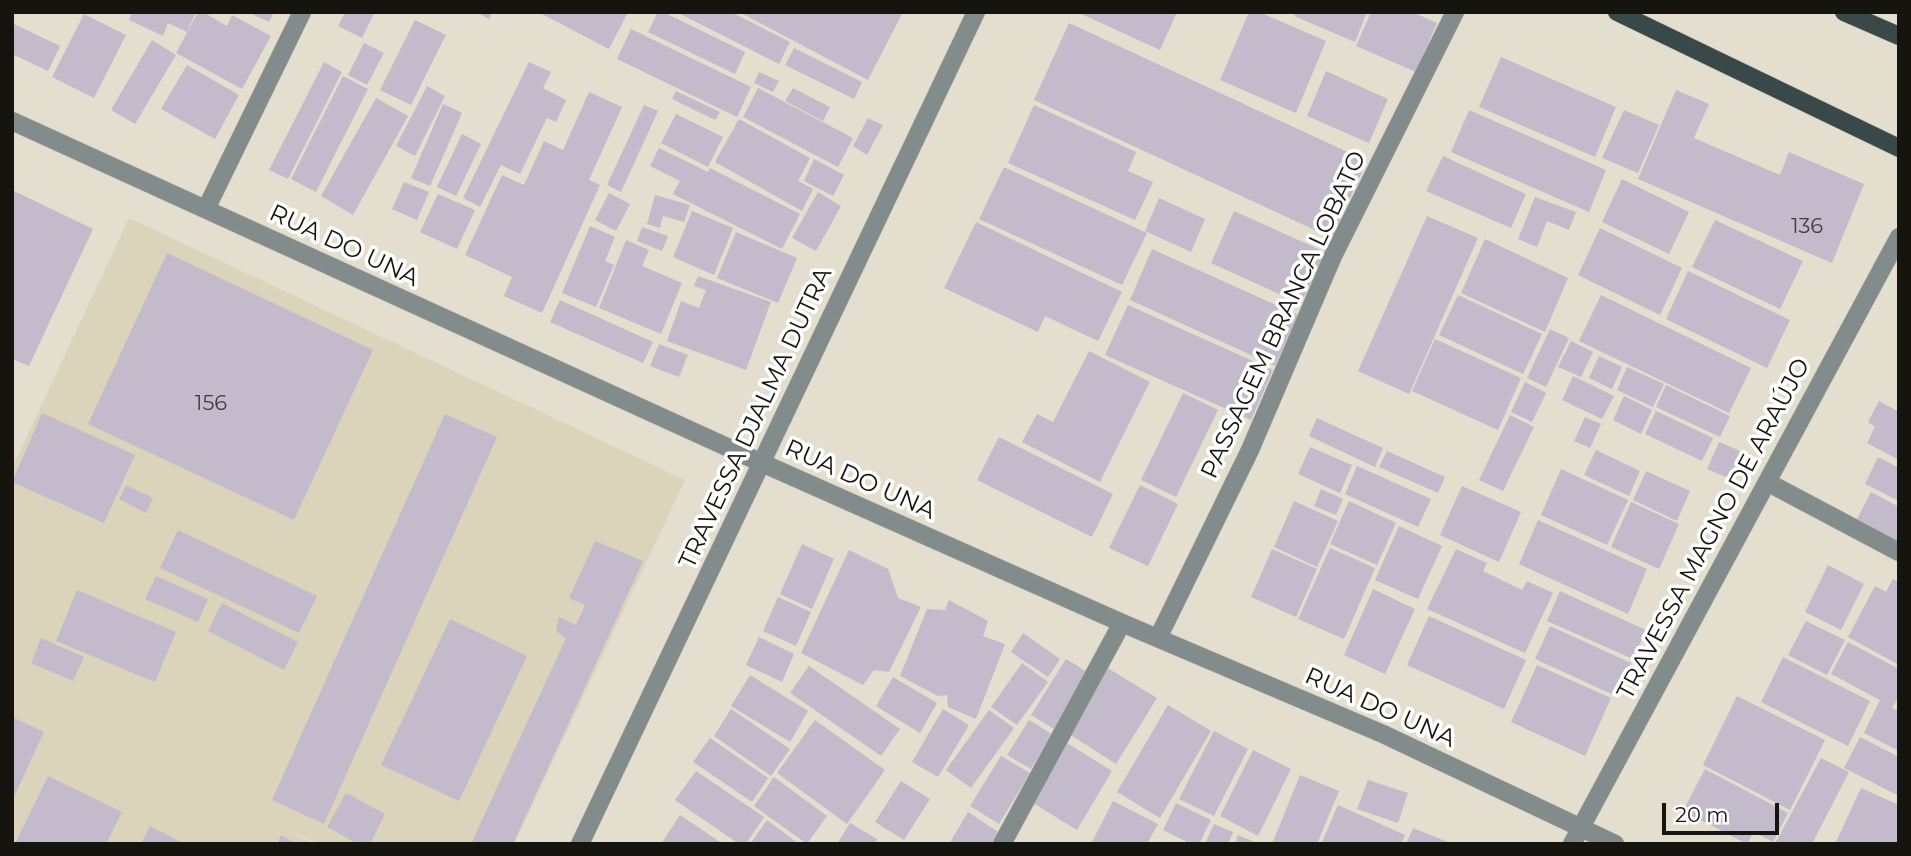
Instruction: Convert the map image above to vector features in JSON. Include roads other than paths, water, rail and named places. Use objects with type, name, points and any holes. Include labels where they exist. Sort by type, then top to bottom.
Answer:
[{"type":"main road","points":[[1617,12],[1899,148]]},
{"type":"main road","points":[[1844,12],[1899,36]]},
{"type":"street","points":[[206,209],[302,12]]},
{"type":"street","name":"TRAVESSA DJALMA DUTRA","points":[[580,844],[976,12]]},
{"type":"street","name":"PASSAGEM BRANCA LOBATO","points":[[1158,638],[1250,450],[1333,256],[1455,12]]},
{"type":"street","name":"RUA DO UNA","points":[[12,121],[762,463],[1122,623],[1383,734],[1577,836],[1615,844]]},
{"type":"street","name":"TRAVESSA MAGNO DE ARAÚJO","points":[[1577,836],[1899,237]]},
{"type":"street","points":[[1767,482],[1899,552]]},
{"type":"street","points":[[1002,844],[1122,623]]}]
